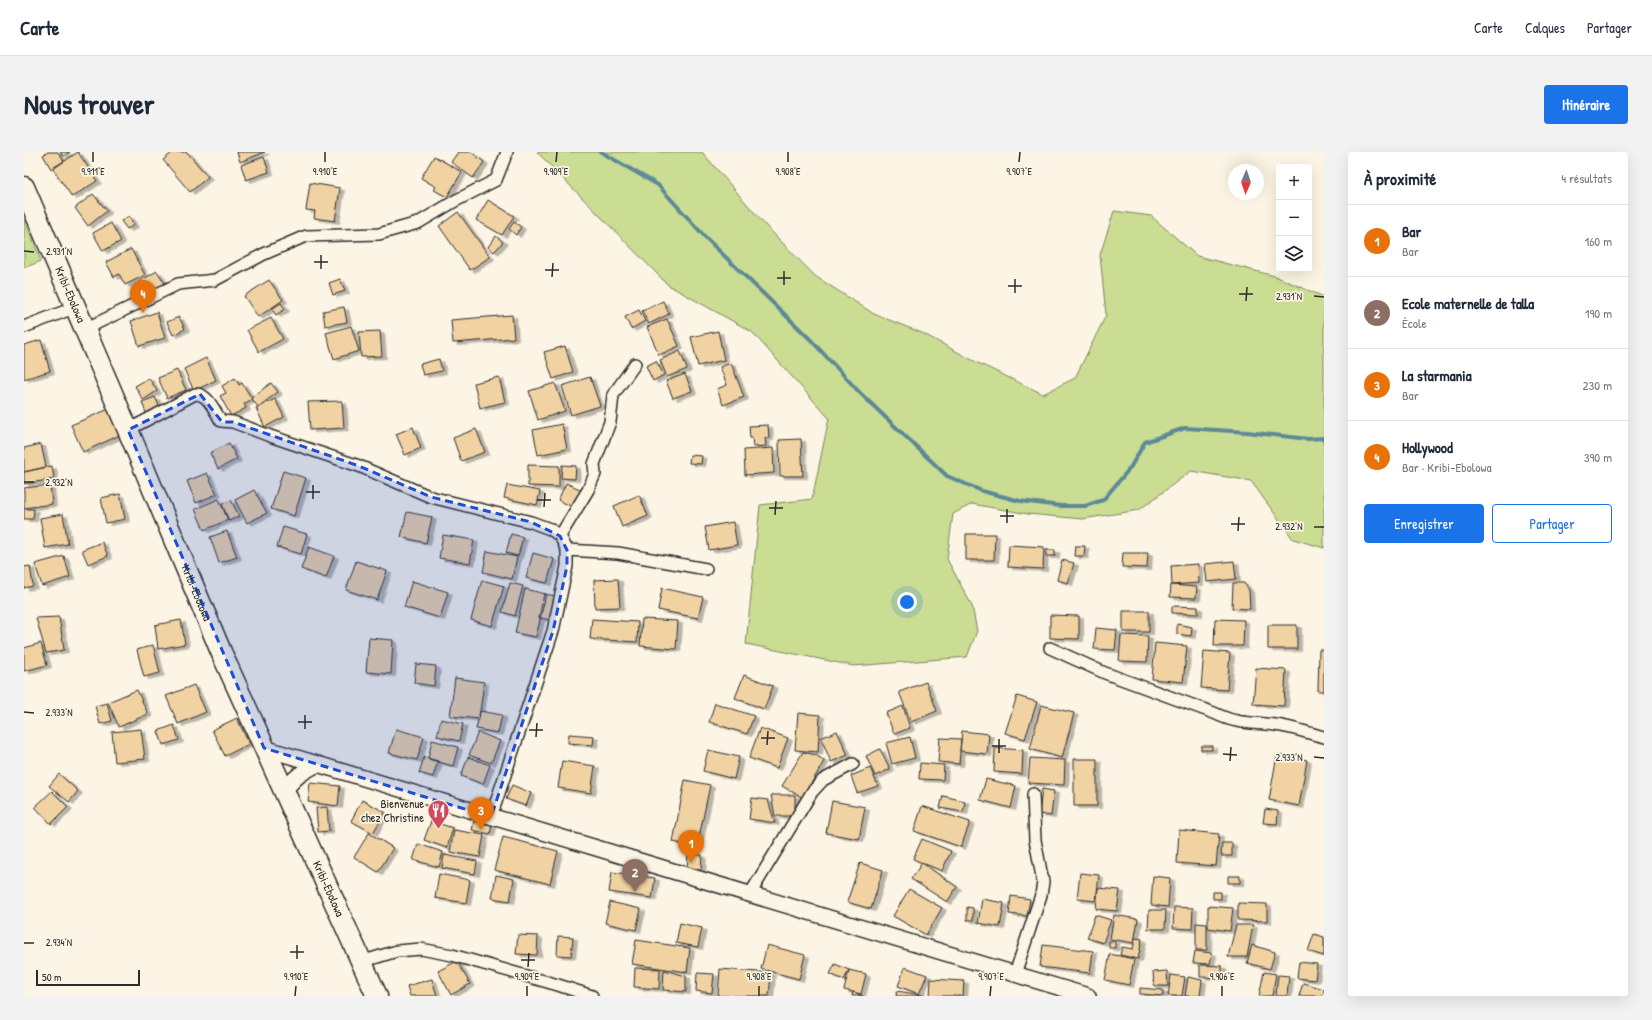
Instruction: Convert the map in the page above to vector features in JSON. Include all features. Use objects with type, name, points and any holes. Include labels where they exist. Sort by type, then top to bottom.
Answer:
[{"type":"highway","name":"Kribi-Ebolowa","points":[[24,187],[222,654],[377,996]]},
{"type":"street","points":[[85,329],[178,284],[215,280],[264,254],[307,236],[378,234],[418,223],[454,201],[496,180],[507,152]]},
{"type":"street","points":[[24,327],[76,307]]},
{"type":"street","points":[[560,536],[588,490],[595,474],[594,464],[610,422],[613,395],[635,364]]},
{"type":"street","points":[[128,430],[195,394],[200,394],[204,396],[221,421],[232,422],[359,466],[431,497],[531,522],[550,529],[560,536],[567,550],[567,566],[553,631],[491,816]]},
{"type":"street","points":[[567,550],[618,553],[706,570]]},
{"type":"street","points":[[1050,648],[1105,673],[1230,720],[1243,723],[1276,725],[1324,737]]},
{"type":"street","points":[[264,748],[1088,996]]},
{"type":"street","points":[[284,792],[292,780],[318,764]]},
{"type":"street","points":[[750,894],[812,792],[823,780],[853,764]]},
{"type":"street","points":[[1015,974],[1041,895],[1043,882],[1035,840],[1033,794]]},
{"type":"street","points":[[361,962],[397,951],[421,949],[452,955],[558,984],[592,996]]},
{"type":"highlighted area","points":[[200,394],[222,422],[233,422],[359,466],[431,497],[531,522],[560,536],[567,550],[567,566],[553,631],[491,817],[264,748],[128,430]]},
{"type":"green space","points":[[537,152],[702,152],[766,226],[815,276],[874,314],[922,333],[976,362],[1043,394],[1075,378],[1106,315],[1100,255],[1114,211],[1151,216],[1197,256],[1275,276],[1324,297],[1324,548],[1293,539],[1251,481],[1191,471],[1139,510],[1083,519],[1028,514],[972,504],[953,514],[947,559],[972,606],[977,631],[967,657],[854,666],[746,644],[760,505],[812,499],[829,418],[752,332],[668,285]]},
{"type":"green space","points":[[24,218],[41,261],[24,268]]},
{"type":"building","points":[[48,152],[58,152],[64,161],[51,169],[43,155]]},
{"type":"building","points":[[60,152],[70,152],[63,156]]},
{"type":"building","points":[[78,152],[97,181],[72,197],[53,169]]},
{"type":"building","points":[[173,152],[187,152],[208,177],[190,192],[163,160]]},
{"type":"building","points":[[237,152],[265,152],[240,162]]},
{"type":"building","points":[[458,152],[471,152],[484,162],[473,178],[451,162]]},
{"type":"building","points":[[434,156],[462,172],[447,197],[434,190],[436,187],[421,178]]},
{"type":"building","points":[[264,157],[269,172],[246,180],[241,165]]},
{"type":"building","points":[[310,183],[340,188],[335,221],[314,218],[315,211],[306,210]]},
{"type":"building","points":[[93,194],[107,211],[88,226],[75,208]]},
{"type":"building","points":[[488,200],[514,216],[502,235],[476,220]]},
{"type":"building","points":[[458,212],[490,257],[470,270],[439,226]]},
{"type":"building","points":[[129,216],[134,225],[127,229],[121,221]]},
{"type":"building","points":[[514,222],[521,227],[516,235],[509,229]]},
{"type":"building","points":[[111,223],[121,241],[103,251],[93,233]]},
{"type":"building","points":[[496,236],[503,242],[494,252],[488,247]]},
{"type":"building","points":[[131,249],[145,275],[125,285],[119,274],[114,277],[106,262]]},
{"type":"building","points":[[157,271],[166,285],[148,295],[140,281]]},
{"type":"building","points":[[340,279],[345,291],[333,295],[329,283]]},
{"type":"building","points":[[269,280],[283,300],[258,317],[244,296]]},
{"type":"building","points":[[663,301],[669,314],[649,324],[642,311]]},
{"type":"building","points":[[281,303],[285,309],[276,315],[272,309]]},
{"type":"building","points":[[344,307],[347,322],[325,326],[323,311]]},
{"type":"building","points":[[639,310],[645,321],[631,329],[625,317]]},
{"type":"building","points":[[157,312],[165,338],[139,346],[131,321]]},
{"type":"building","points":[[512,315],[514,338],[453,343],[451,320]]},
{"type":"building","points":[[179,317],[185,329],[173,335],[167,322]]},
{"type":"building","points":[[271,318],[283,339],[259,352],[247,330]]},
{"type":"building","points":[[667,319],[679,346],[659,355],[647,327]]},
{"type":"building","points":[[351,326],[359,351],[334,359],[326,333]]},
{"type":"building","points":[[380,331],[382,356],[361,357],[359,332]]},
{"type":"building","points":[[718,331],[724,360],[698,366],[691,337]]},
{"type":"building","points":[[41,340],[50,371],[24,379],[24,345]]},
{"type":"building","points":[[565,346],[573,372],[553,379],[544,352]]},
{"type":"building","points":[[680,351],[687,369],[667,377],[660,360]]},
{"type":"building","points":[[206,358],[216,380],[194,391],[184,369]]},
{"type":"building","points":[[439,359],[442,371],[423,375],[420,364]]},
{"type":"building","points":[[656,361],[664,375],[653,381],[646,366]]},
{"type":"building","points":[[731,363],[744,397],[723,405],[717,389],[727,385],[720,367]]},
{"type":"building","points":[[177,370],[186,390],[167,398],[158,378]]},
{"type":"building","points":[[685,374],[692,391],[673,398],[666,381]]},
{"type":"building","points":[[499,377],[505,402],[480,408],[474,383]]},
{"type":"building","points":[[590,377],[600,406],[571,415],[562,386]]},
{"type":"building","points":[[149,378],[157,391],[143,400],[135,386]]},
{"type":"building","points":[[235,378],[239,385],[242,383],[252,399],[244,404],[246,408],[231,416],[220,396],[226,393],[222,386]]},
{"type":"building","points":[[271,383],[278,392],[258,407],[251,398]]},
{"type":"building","points":[[555,383],[565,411],[538,420],[529,391]]},
{"type":"building","points":[[155,397],[160,408],[146,413],[142,402]]},
{"type":"building","points":[[275,399],[284,417],[265,427],[256,408]]},
{"type":"building","points":[[342,401],[344,428],[310,430],[308,402]]},
{"type":"building","points":[[109,409],[120,435],[83,452],[71,425]]},
{"type":"building","points":[[562,424],[567,449],[538,455],[533,430]]},
{"type":"building","points":[[768,425],[769,438],[765,438],[766,446],[753,447],[752,438],[750,438],[749,426]]},
{"type":"building","points":[[413,427],[421,448],[405,455],[396,434]]},
{"type":"building","points":[[476,429],[485,452],[461,461],[453,438]]},
{"type":"building","points":[[801,439],[803,476],[780,476],[779,440]]},
{"type":"building","points":[[229,443],[237,459],[218,469],[210,453]]},
{"type":"building","points":[[41,444],[46,467],[24,472],[24,448]]},
{"type":"building","points":[[773,448],[774,473],[745,475],[744,450]]},
{"type":"building","points":[[690,455],[702,456],[701,464],[689,463]]},
{"type":"building","points":[[528,465],[559,466],[559,487],[528,486]]},
{"type":"building","points":[[562,465],[576,466],[575,479],[561,478]]},
{"type":"building","points":[[52,466],[54,479],[24,484],[24,472]]},
{"type":"building","points":[[283,471],[306,478],[294,516],[271,509]]},
{"type":"building","points":[[207,473],[217,494],[196,503],[187,481]]},
{"type":"building","points":[[566,483],[582,490],[575,508],[558,500]]},
{"type":"building","points":[[50,485],[52,504],[24,508],[24,488]]},
{"type":"building","points":[[507,485],[540,491],[537,505],[504,498]]},
{"type":"building","points":[[254,490],[267,513],[247,523],[235,500]]},
{"type":"building","points":[[120,494],[125,519],[106,523],[101,498]]},
{"type":"building","points":[[639,495],[648,516],[622,527],[614,506]]},
{"type":"building","points":[[219,499],[228,520],[204,530],[195,509]]},
{"type":"building","points":[[231,500],[239,516],[229,521],[222,504]]},
{"type":"building","points":[[24,509],[34,509],[33,519],[24,519]]},
{"type":"building","points":[[407,512],[432,517],[426,543],[401,537]]},
{"type":"building","points":[[63,514],[68,544],[45,548],[40,518]]},
{"type":"building","points":[[733,522],[737,545],[709,550],[705,527]]},
{"type":"building","points":[[283,527],[307,534],[301,554],[277,547]]},
{"type":"building","points":[[227,531],[237,557],[219,563],[210,537]]},
{"type":"building","points":[[511,534],[523,537],[518,556],[506,553]]},
{"type":"building","points":[[966,534],[995,534],[994,560],[966,560]]},
{"type":"building","points":[[443,535],[474,540],[470,563],[439,558]]},
{"type":"building","points":[[102,542],[108,556],[88,564],[82,550]]},
{"type":"building","points":[[1009,545],[1044,547],[1043,569],[1008,567]]},
{"type":"building","points":[[1075,546],[1085,546],[1084,556],[1074,556]]},
{"type":"building","points":[[309,547],[334,556],[326,578],[301,569]]},
{"type":"building","points":[[1046,550],[1055,550],[1055,556],[1046,556]]},
{"type":"building","points":[[487,551],[517,557],[512,579],[483,572]]},
{"type":"building","points":[[533,553],[554,559],[547,583],[526,578]]},
{"type":"building","points":[[1123,553],[1148,553],[1147,568],[1122,567]]},
{"type":"building","points":[[64,556],[70,577],[42,586],[35,564]]},
{"type":"building","points":[[1062,560],[1074,563],[1068,583],[1057,580]]},
{"type":"building","points":[[356,561],[387,571],[377,600],[346,590]]},
{"type":"building","points":[[1234,561],[1236,579],[1207,582],[1205,564]]},
{"type":"building","points":[[1198,564],[1199,583],[1172,585],[1171,566]]},
{"type":"building","points":[[30,566],[33,586],[24,588],[24,567]]},
{"type":"building","points":[[618,579],[620,607],[595,608],[594,580]]},
{"type":"building","points":[[482,580],[504,586],[492,626],[471,620]]},
{"type":"building","points":[[412,581],[448,592],[440,618],[404,607]]},
{"type":"building","points":[[510,583],[523,586],[515,616],[502,612]]},
{"type":"building","points":[[1233,583],[1244,583],[1249,590],[1250,609],[1232,608]]},
{"type":"building","points":[[1171,585],[1197,587],[1196,598],[1170,597]]},
{"type":"building","points":[[662,588],[703,597],[698,618],[658,610]]},
{"type":"building","points":[[525,589],[546,594],[536,637],[515,633]]},
{"type":"building","points":[[544,594],[556,596],[552,620],[539,618]]},
{"type":"building","points":[[1172,606],[1198,607],[1198,614],[1172,613]]},
{"type":"building","points":[[1123,611],[1149,611],[1149,632],[1123,632]]},
{"type":"building","points":[[1050,615],[1079,616],[1079,639],[1050,638]]},
{"type":"building","points":[[59,617],[64,650],[46,653],[36,618]]},
{"type":"building","points":[[592,619],[638,622],[637,642],[590,639]]},
{"type":"building","points":[[642,619],[678,621],[676,649],[640,646]]},
{"type":"building","points":[[1215,619],[1244,620],[1243,646],[1214,646]]},
{"type":"building","points":[[181,620],[185,644],[158,649],[155,625]]},
{"type":"building","points":[[1177,624],[1192,627],[1191,636],[1177,634]]},
{"type":"building","points":[[1268,625],[1297,625],[1297,649],[1268,649]]},
{"type":"building","points":[[1096,628],[1117,630],[1115,650],[1094,649]]},
{"type":"building","points":[[1121,635],[1148,636],[1147,662],[1119,661]]},
{"type":"building","points":[[369,638],[393,640],[391,674],[366,672]]},
{"type":"building","points":[[41,643],[47,665],[24,671],[24,648]]},
{"type":"building","points":[[1155,643],[1187,646],[1183,682],[1152,679]]},
{"type":"building","points":[[153,645],[160,673],[144,677],[137,650]]},
{"type":"building","points":[[1319,650],[1324,650],[1324,691],[1318,691]]},
{"type":"building","points":[[1204,651],[1230,653],[1227,690],[1201,688]]},
{"type":"building","points":[[416,664],[436,666],[434,686],[414,683]]},
{"type":"building","points":[[1256,668],[1286,670],[1284,706],[1253,704]]},
{"type":"building","points":[[744,675],[773,686],[764,709],[735,698]]},
{"type":"building","points":[[455,678],[484,682],[479,719],[450,716]]},
{"type":"building","points":[[926,682],[937,711],[911,722],[899,692]]},
{"type":"building","points":[[194,685],[206,712],[178,724],[166,696]]},
{"type":"building","points":[[137,690],[148,714],[119,727],[108,702]]},
{"type":"building","points":[[1017,696],[1037,702],[1025,739],[1005,733]]},
{"type":"building","points":[[107,703],[112,721],[100,724],[95,706]]},
{"type":"building","points":[[715,703],[754,716],[747,734],[709,722]]},
{"type":"building","points":[[1041,705],[1074,713],[1062,758],[1030,749]]},
{"type":"building","points":[[903,706],[910,728],[894,734],[886,713]]},
{"type":"building","points":[[480,711],[502,715],[498,733],[476,729]]},
{"type":"building","points":[[798,713],[820,715],[818,752],[795,750]]},
{"type":"building","points":[[237,718],[249,744],[225,756],[212,730]]},
{"type":"building","points":[[441,719],[463,724],[459,741],[437,736]]},
{"type":"building","points":[[174,725],[179,740],[163,745],[158,731]]},
{"type":"building","points":[[760,728],[788,738],[777,768],[749,758]]},
{"type":"building","points":[[141,729],[145,759],[115,762],[112,732]]},
{"type":"building","points":[[396,729],[424,737],[417,760],[389,753]]},
{"type":"building","points":[[837,731],[848,755],[831,762],[821,738]]},
{"type":"building","points":[[962,731],[989,734],[987,754],[960,751]]},
{"type":"building","points":[[478,732],[500,741],[491,763],[469,755]]},
{"type":"building","points":[[569,734],[594,736],[593,745],[568,743]]},
{"type":"building","points":[[910,737],[915,758],[892,764],[886,743]]},
{"type":"building","points":[[940,738],[961,739],[959,764],[938,762]]},
{"type":"building","points":[[432,740],[458,747],[453,766],[428,759]]},
{"type":"building","points":[[1201,746],[1212,746],[1212,750],[1201,750]]},
{"type":"building","points":[[995,748],[1023,750],[1022,774],[994,772]]},
{"type":"building","points":[[880,749],[890,769],[875,776],[866,756]]},
{"type":"building","points":[[708,750],[739,757],[734,779],[703,771]]},
{"type":"building","points":[[803,752],[816,755],[824,761],[803,798],[782,786]]},
{"type":"building","points":[[1277,755],[1307,760],[1299,806],[1269,800]]},
{"type":"building","points":[[424,757],[438,761],[433,777],[419,773]]},
{"type":"building","points":[[468,757],[490,765],[483,784],[461,776]]},
{"type":"building","points":[[1030,758],[1065,760],[1064,785],[1028,783]]},
{"type":"building","points":[[1074,759],[1097,759],[1097,806],[1074,806]]},
{"type":"building","points":[[562,761],[595,766],[591,793],[558,788]]},
{"type":"building","points":[[920,763],[944,765],[943,780],[919,779]]},
{"type":"building","points":[[870,768],[878,786],[857,793],[851,776]]},
{"type":"building","points":[[59,774],[78,791],[69,802],[49,786]]},
{"type":"building","points":[[986,779],[1016,786],[1011,808],[980,800]]},
{"type":"building","points":[[685,780],[710,785],[697,847],[673,842]]},
{"type":"building","points":[[310,783],[340,786],[338,806],[308,802]]},
{"type":"building","points":[[512,785],[531,793],[526,806],[506,799]]},
{"type":"building","points":[[1042,789],[1054,791],[1051,816],[1039,814]]},
{"type":"building","points":[[52,791],[68,807],[51,824],[35,807]]},
{"type":"building","points":[[771,795],[795,795],[795,816],[775,816]]},
{"type":"building","points":[[943,796],[965,801],[963,812],[940,808]]},
{"type":"building","points":[[752,798],[768,800],[775,823],[749,819]]},
{"type":"building","points":[[362,800],[385,812],[373,833],[351,821]]},
{"type":"building","points":[[832,801],[865,807],[859,839],[826,833]]},
{"type":"building","points":[[922,806],[970,822],[961,847],[914,831]]},
{"type":"building","points":[[327,807],[329,831],[318,832],[316,808]]},
{"type":"building","points":[[1265,809],[1278,811],[1277,824],[1263,823]]},
{"type":"building","points":[[431,821],[453,828],[447,848],[424,840]]},
{"type":"building","points":[[474,821],[492,825],[490,834],[472,830]]},
{"type":"building","points":[[454,830],[484,835],[480,857],[450,852]]},
{"type":"building","points":[[1179,830],[1219,834],[1216,866],[1177,863]]},
{"type":"building","points":[[369,833],[393,848],[378,872],[354,857]]},
{"type":"building","points":[[503,837],[558,851],[550,884],[494,870]]},
{"type":"building","points":[[922,839],[951,851],[942,871],[913,859]]},
{"type":"building","points":[[1222,843],[1232,843],[1232,856],[1221,856]]},
{"type":"building","points":[[418,844],[443,852],[439,867],[413,860]]},
{"type":"building","points":[[688,854],[702,855],[701,869],[687,868]]},
{"type":"building","points":[[444,855],[477,861],[475,874],[442,868]]},
{"type":"building","points":[[860,863],[883,870],[871,909],[847,902]]},
{"type":"building","points":[[922,863],[957,887],[947,902],[911,879]]},
{"type":"building","points":[[612,872],[655,878],[652,898],[609,892]]},
{"type":"building","points":[[1080,873],[1099,875],[1096,901],[1077,899]]},
{"type":"building","points":[[439,874],[470,880],[466,903],[435,898]]},
{"type":"building","points":[[496,875],[514,879],[510,901],[492,898]]},
{"type":"building","points":[[1153,876],[1170,878],[1168,907],[1151,905]]},
{"type":"building","points":[[1228,876],[1240,876],[1240,883],[1228,883]]},
{"type":"building","points":[[1098,888],[1120,890],[1117,911],[1096,909]]},
{"type":"building","points":[[909,889],[942,908],[926,935],[893,916]]},
{"type":"building","points":[[1213,892],[1221,892],[1221,899],[1213,899]]},
{"type":"building","points":[[1011,896],[1030,899],[1027,916],[1009,914]]},
{"type":"building","points":[[982,899],[1004,903],[1000,927],[978,923]]},
{"type":"building","points":[[610,902],[641,909],[636,930],[605,923]]},
{"type":"building","points":[[1238,903],[1267,904],[1267,921],[1238,920]]},
{"type":"building","points":[[1208,906],[1233,908],[1230,931],[1208,928]]},
{"type":"building","points":[[967,907],[973,908],[973,920],[967,920]]},
{"type":"building","points":[[1174,907],[1193,908],[1192,929],[1173,928]]},
{"type":"building","points":[[1149,910],[1166,910],[1165,929],[1148,929]]},
{"type":"building","points":[[1095,915],[1111,920],[1103,943],[1087,938]]},
{"type":"building","points":[[1114,915],[1138,919],[1134,943],[1110,939]]},
{"type":"building","points":[[680,923],[702,928],[698,947],[676,943]]},
{"type":"building","points":[[1196,923],[1207,924],[1207,950],[1196,950]]},
{"type":"building","points":[[1236,925],[1253,925],[1247,957],[1228,957]]},
{"type":"building","points":[[1314,934],[1324,937],[1324,956],[1308,951]]},
{"type":"building","points":[[518,935],[538,936],[537,955],[516,954]]},
{"type":"building","points":[[558,936],[573,937],[571,956],[557,955]]},
{"type":"building","points":[[1135,938],[1142,939],[1138,959],[1120,955],[1122,947],[1133,949]]},
{"type":"building","points":[[636,940],[690,948],[687,972],[632,964]]},
{"type":"building","points":[[1109,941],[1115,941],[1115,948],[1109,948]]},
{"type":"building","points":[[767,945],[805,955],[799,979],[761,969]]},
{"type":"building","points":[[1043,945],[1093,951],[1090,973],[1040,967]]},
{"type":"building","points":[[1252,945],[1275,952],[1270,969],[1247,963]]},
{"type":"building","points":[[1195,951],[1212,953],[1210,964],[1193,963]]},
{"type":"building","points":[[1110,954],[1134,959],[1129,985],[1105,980]]},
{"type":"building","points":[[457,961],[470,984],[451,995],[438,971]]},
{"type":"building","points":[[1299,962],[1317,964],[1315,980],[1297,978]]},
{"type":"building","points":[[835,964],[849,970],[844,980],[830,974]]},
{"type":"building","points":[[1200,965],[1222,966],[1222,978],[1200,977]]},
{"type":"building","points":[[905,967],[927,975],[919,994],[898,986]]},
{"type":"building","points":[[635,968],[660,969],[659,989],[634,987]]},
{"type":"building","points":[[720,969],[771,973],[769,996],[718,996]]},
{"type":"building","points":[[664,970],[686,976],[686,992],[663,990]]},
{"type":"building","points":[[849,970],[866,974],[861,994],[844,990]]},
{"type":"building","points":[[1167,971],[1168,986],[1154,986],[1153,972]]},
{"type":"building","points":[[1264,972],[1276,974],[1272,996],[1259,996]]},
{"type":"building","points":[[697,973],[714,974],[712,993],[696,991]]},
{"type":"building","points":[[1171,975],[1185,977],[1182,996],[1168,996]]},
{"type":"building","points":[[1278,975],[1289,976],[1287,996],[1276,996]]},
{"type":"building","points":[[1188,977],[1202,980],[1200,996],[1185,996]]},
{"type":"building","points":[[432,979],[437,996],[410,996],[407,986]]},
{"type":"building","points":[[931,979],[964,981],[963,996],[930,996]]},
{"type":"building","points":[[1303,983],[1324,989],[1324,996],[1299,996]]},
{"type":"building","points":[[1140,988],[1163,990],[1163,996],[1140,994]]},
{"type":"building","points":[[897,991],[927,996],[896,996]]},
{"type":"building","points":[[853,992],[863,996],[852,996]]},
{"type":"waterway","points":[[601,152],[658,185],[707,239],[810,339],[861,394],[947,476],[982,491],[1020,501],[1061,506],[1085,506],[1103,500],[1130,468],[1145,442],[1185,428],[1247,432],[1308,439],[1324,438]]},
{"type":"place","name":"Hollywood","points":[[143,313]]},
{"type":"place","name":"Bienvenue chez Christine","points":[[439,830]]},
{"type":"place","name":"La starmania","points":[[481,830]]},
{"type":"place","name":"Bar","points":[[691,863]]},
{"type":"place","name":"Ecole maternelle de talla","points":[[635,892]]}]
